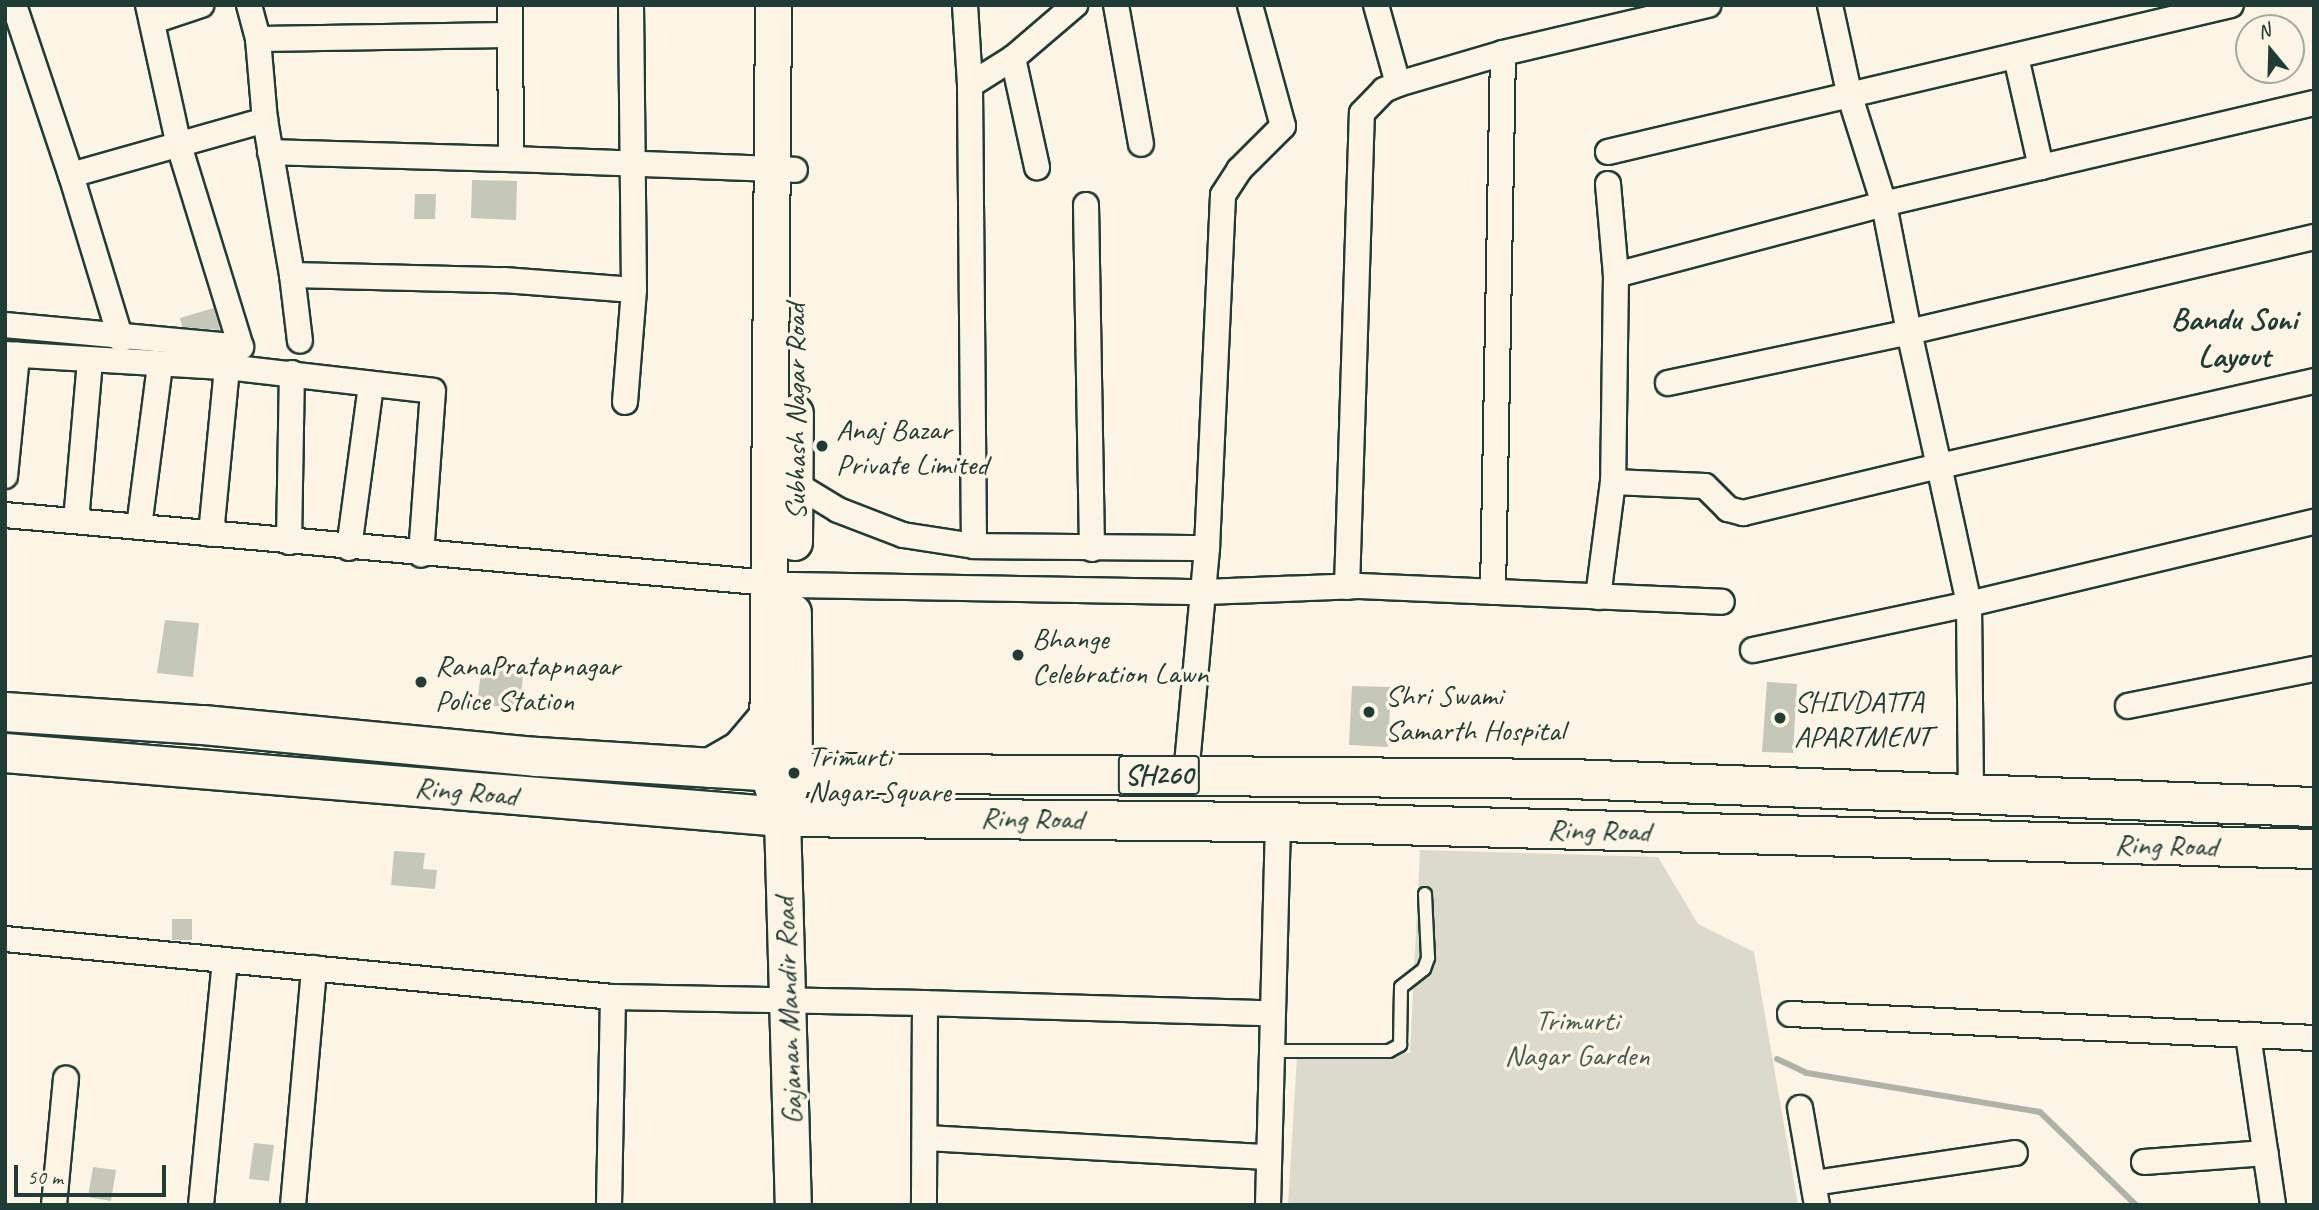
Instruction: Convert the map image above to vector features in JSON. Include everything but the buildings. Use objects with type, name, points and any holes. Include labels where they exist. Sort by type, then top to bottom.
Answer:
[{"type":"main road","name":"SH260","points":[[5,712],[780,772],[1570,779],[2314,807]]},
{"type":"main road","points":[[710,768],[741,750],[768,718]]},
{"type":"main road","name":"Ring Road","points":[[5,753],[782,817],[1278,822],[2314,849]]},
{"type":"street","points":[[14,5],[71,175],[121,340]]},
{"type":"street","points":[[6,323],[121,340],[241,347],[179,146],[151,13],[201,5]]},
{"type":"street","points":[[249,5],[258,38],[265,120],[292,275],[300,341]]},
{"type":"street","points":[[510,5],[511,159]]},
{"type":"street","points":[[625,402],[634,290],[631,5]]},
{"type":"street","points":[[270,152],[784,169],[773,5]]},
{"type":"street","name":"Subhash Nagar Road","points":[[780,772],[784,169],[796,5]]},
{"type":"street","points":[[965,5],[970,85],[974,546]]},
{"type":"street","points":[[970,85],[1013,58],[1075,5]]},
{"type":"street","points":[[1116,5],[1141,144]]},
{"type":"street","points":[[1186,775],[1206,569],[1223,195],[1239,170],[1283,126],[1250,5]]},
{"type":"street","points":[[1376,5],[1398,84]]},
{"type":"street","points":[[1347,587],[1362,113],[1384,90],[1398,84],[1503,53],[1708,5]]},
{"type":"street","points":[[1830,5],[1850,97],[1884,204],[1909,332],[1969,604],[1971,792]]},
{"type":"street","points":[[1608,152],[2231,5]]},
{"type":"street","points":[[258,38],[509,35]]},
{"type":"street","points":[[1493,592],[1503,53]]},
{"type":"street","points":[[2016,57],[2041,167]]},
{"type":"street","points":[[1013,58],[1037,167]]},
{"type":"street","points":[[1616,275],[1884,204],[2314,103]]},
{"type":"street","points":[[71,175],[265,120]]},
{"type":"street","points":[[1598,597],[1613,482],[1616,275],[1608,184]]},
{"type":"street","points":[[1086,205],[1092,549]]},
{"type":"street","points":[[1668,383],[1909,332],[2314,237]]},
{"type":"street","points":[[292,275],[504,280],[634,290]]},
{"type":"street","points":[[5,475],[11,355],[227,367],[433,391],[421,555]]},
{"type":"street","points":[[76,521],[90,361]]},
{"type":"street","points":[[139,527],[160,365]]},
{"type":"street","points":[[211,534],[227,367]]},
{"type":"street","points":[[289,542],[292,373]]},
{"type":"street","points":[[1613,482],[1704,486],[1728,509],[1743,513],[2314,381]]},
{"type":"street","points":[[349,548],[371,385]]},
{"type":"street","points":[[783,476],[838,510],[903,535],[974,546],[1092,549],[1206,569],[1347,587],[1722,602]]},
{"type":"street","points":[[5,514],[421,555],[781,584],[1206,569]]},
{"type":"street","points":[[1753,650],[1969,604],[2314,522]]},
{"type":"street","points":[[780,772],[768,718],[781,584]]},
{"type":"street","points":[[2128,706],[2314,669]]},
{"type":"street","name":"Gajanan Mandir Road","points":[[780,772],[793,1205]]},
{"type":"street","points":[[1268,1205],[1278,822]]},
{"type":"street","points":[[5,939],[613,997],[788,997],[1272,1013]]},
{"type":"street","points":[[201,1205],[225,960]]},
{"type":"street","points":[[293,1205],[314,968]]},
{"type":"street","points":[[609,1205],[613,997]]},
{"type":"street","points":[[924,1205],[925,1003]]},
{"type":"street","points":[[1790,1014],[2314,1038]]},
{"type":"street","points":[[2248,1035],[2273,1205]]},
{"type":"street","points":[[54,1205],[66,1079]]},
{"type":"street","points":[[1800,1108],[1816,1194],[2015,1153]]},
{"type":"street","points":[[925,1138],[1268,1157]]},
{"type":"street","points":[[2144,1162],[2266,1153]]},
{"type":"lane","points":[[1271,1051],[1389,1051],[1400,1045],[1401,987],[1424,969],[1428,958],[1425,894]]},
{"type":"green space","name":"Trimurti Nagar Garden","points":[[1420,850],[1658,857],[1698,924],[1754,952],[1798,1205],[1288,1205],[1297,1056],[1410,1053]]},
{"type":"waterway","points":[[1777,1059],[1807,1073],[2040,1112],[2136,1205]]},
{"type":"place","name":"Anaj Bazar Private Limited","points":[[822,446]]},
{"type":"place","name":"Bhange Celebration Lawn","points":[[1018,655]]},
{"type":"place","name":"RanaPratapnagar Police Station","points":[[421,682]]},
{"type":"place","name":"Shri Swami Samarth Hospital","points":[[1369,712]]},
{"type":"place","name":"SHIVDATTA APARTMENT","points":[[1780,718]]},
{"type":"place","name":"Trimurti Nagar Square","points":[[794,773]]},
{"type":"district","name":"Bandu Soni Layout","points":[[2234,338]]}]
